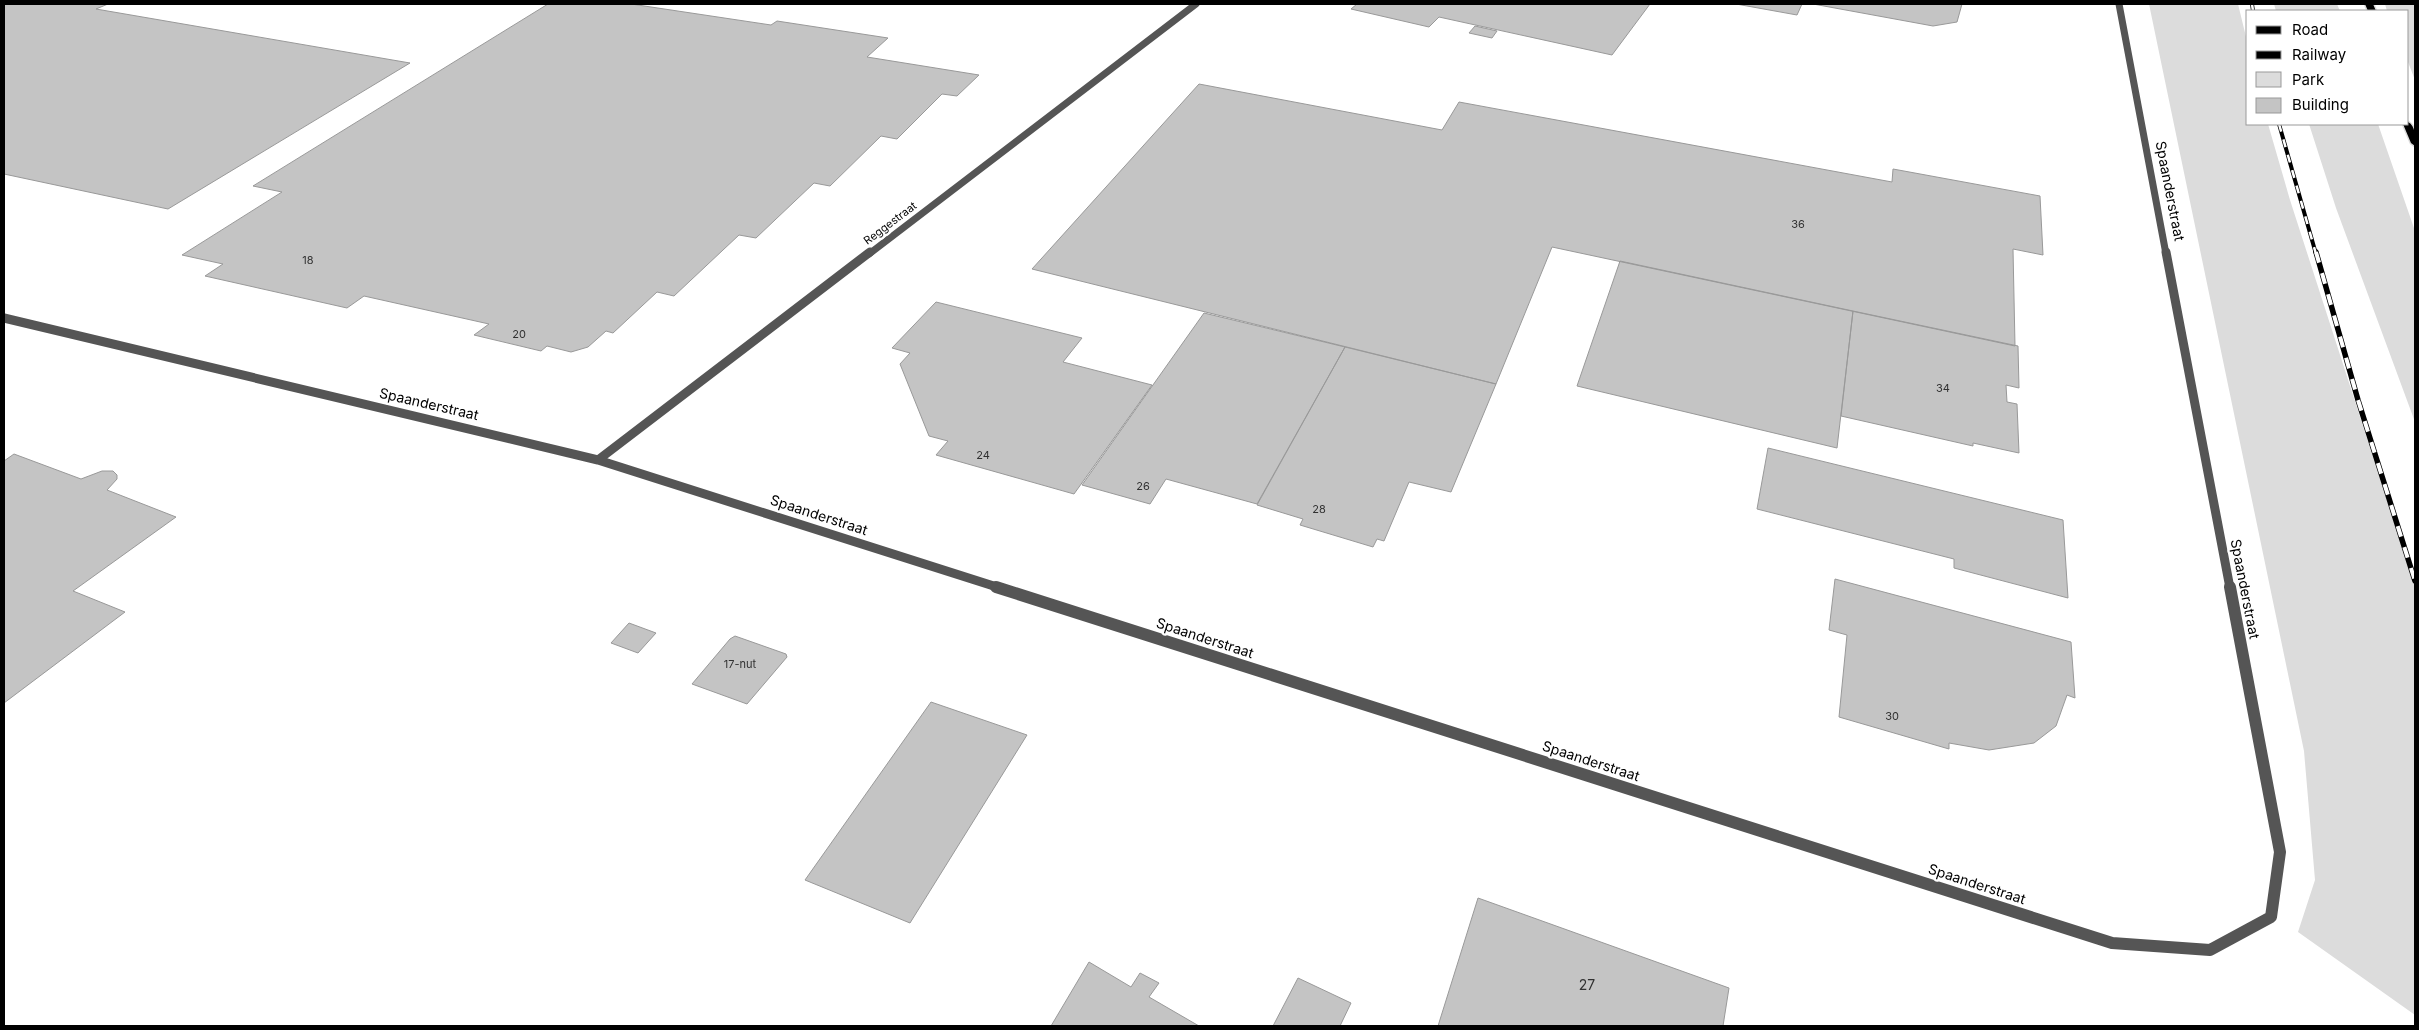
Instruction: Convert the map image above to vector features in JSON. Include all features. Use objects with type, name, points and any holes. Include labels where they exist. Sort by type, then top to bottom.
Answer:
[{"type":"main road","points":[[2407,125],[2415,143]]},
{"type":"street","name":"Reggestraat","points":[[598,460],[1196,4]]},
{"type":"street","name":"Spaanderstraat","points":[[4,318],[598,460],[2112,943],[2210,950],[2271,917],[2280,852],[2119,4]]},
{"type":"green space","points":[[2149,4],[2238,4],[2246,37],[2246,125],[2268,125],[2290,200],[2415,587],[2415,1015],[2298,932],[2315,880],[2304,751]]},
{"type":"green space","points":[[2274,4],[2337,4],[2340,10],[2276,10]]},
{"type":"green space","points":[[2385,4],[2415,4],[2415,80],[2409,65],[2409,10],[2387,10]]},
{"type":"green space","points":[[2309,125],[2378,125],[2415,231],[2415,422],[2336,208]]},
{"type":"building","points":[[4,4],[108,4],[96,9],[410,63],[168,209],[4,174]]},
{"type":"building","points":[[548,4],[631,4],[771,25],[777,21],[888,38],[867,57],[979,75],[957,96],[942,94],[897,139],[881,136],[830,186],[814,183],[756,238],[739,235],[674,296],[657,292],[613,333],[606,331],[588,347],[571,352],[547,346],[541,351],[474,335],[489,324],[364,296],[347,308],[205,276],[223,264],[182,255],[282,192],[253,186]]},
{"type":"building","points":[[1357,4],[1650,4],[1612,55],[1439,17],[1429,27],[1351,9]]},
{"type":"building","points":[[1736,4],[1802,4],[1797,15]]},
{"type":"building","points":[[1813,4],[1962,4],[1957,22],[1933,26]]},
{"type":"building","points":[[1475,26],[1497,31],[1492,38],[1469,33]]},
{"type":"building","points":[[1199,84],[1442,130],[1459,102],[1892,182],[1893,169],[2040,196],[2043,255],[2013,249],[2015,346],[1552,247],[1496,384],[1032,269]]},
{"type":"building","points":[[1620,261],[1853,311],[1837,448],[1577,386]]},
{"type":"building","points":[[936,302],[1082,338],[1063,362],[1152,385],[1074,494],[936,455],[948,441],[929,436],[900,364],[910,353],[892,348]]},
{"type":"building","points":[[1853,311],[2018,346],[2019,388],[2006,385],[2007,402],[2017,404],[2019,453],[1973,443],[1973,446],[1841,416]]},
{"type":"building","points":[[1204,313],[1345,347],[1257,504],[1166,479],[1150,504],[1082,485]]},
{"type":"building","points":[[1345,347],[1496,384],[1451,492],[1409,482],[1384,541],[1377,539],[1373,547],[1300,525],[1303,519],[1257,505]]},
{"type":"building","points":[[1768,448],[2063,520],[2068,598],[1954,568],[1954,559],[1757,509]]},
{"type":"building","points":[[14,454],[81,479],[102,471],[113,471],[117,475],[117,479],[107,490],[176,517],[73,591],[125,612],[4,703],[4,461]]},
{"type":"building","points":[[1835,579],[2071,642],[2075,698],[2067,695],[2056,726],[2034,743],[1989,750],[1949,743],[1949,749],[1839,717],[1847,635],[1829,630]]},
{"type":"building","points":[[629,623],[656,633],[638,653],[611,643]]},
{"type":"building","points":[[735,636],[786,654],[787,657],[747,704],[692,684],[730,639]]},
{"type":"building","points":[[931,702],[1027,735],[910,923],[805,880]]},
{"type":"building","points":[[1478,898],[1729,988],[1723,1026],[1438,1026]]},
{"type":"building","points":[[1089,962],[1131,987],[1140,973],[1159,983],[1149,997],[1199,1026],[1051,1026]]},
{"type":"building","points":[[1298,978],[1351,1003],[1340,1026],[1273,1026]]},
{"type":"railway","points":[[2252,4],[2253,10]]},
{"type":"railway","points":[[2279,125],[2316,254]]},
{"type":"railway","points":[[2316,252],[2358,400],[2415,581]]}]
